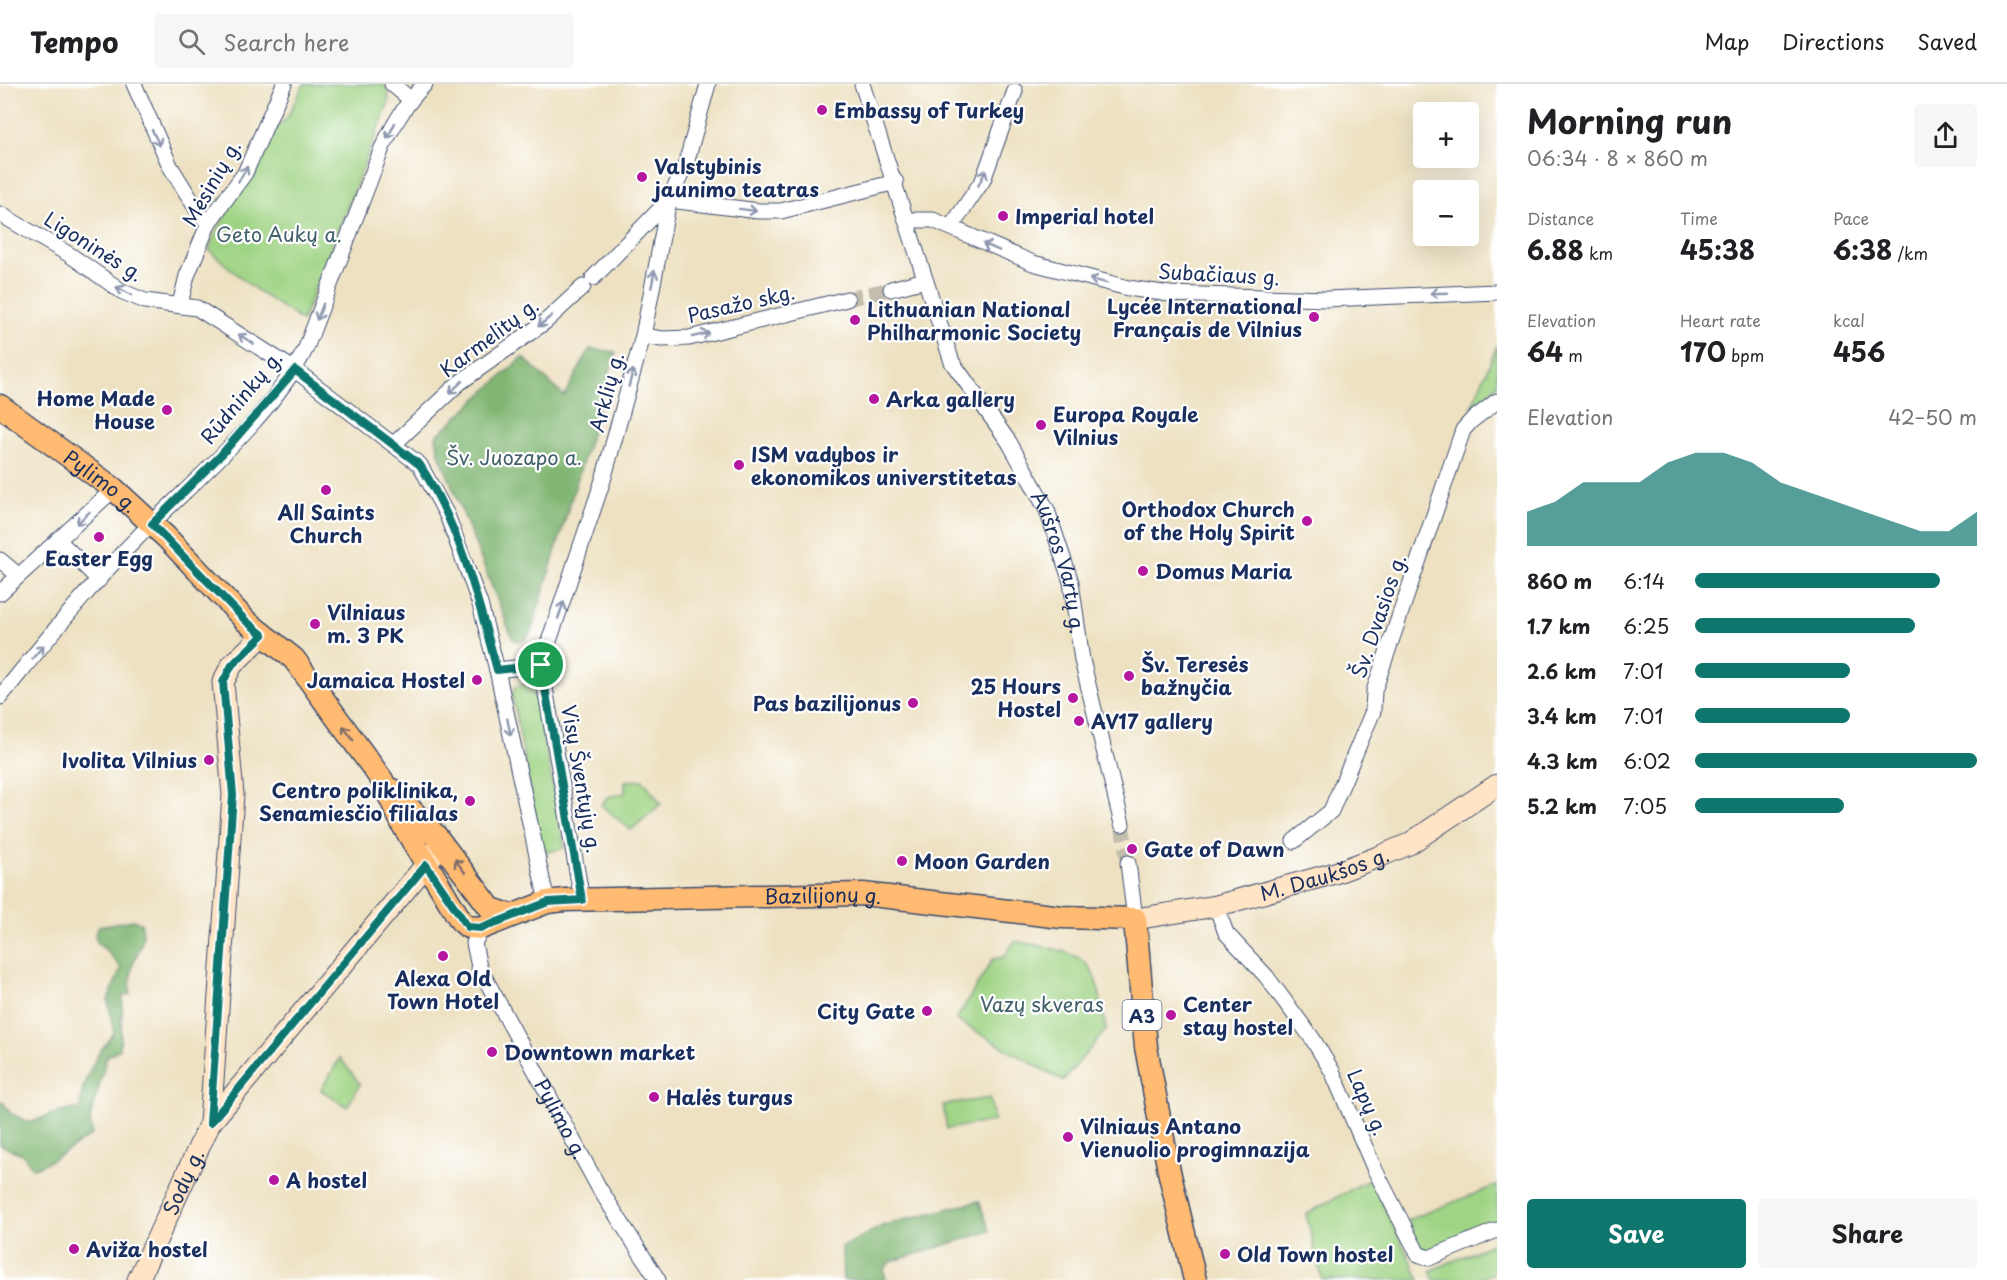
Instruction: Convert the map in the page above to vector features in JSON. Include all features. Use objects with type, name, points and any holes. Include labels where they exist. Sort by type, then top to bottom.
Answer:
[{"type":"main road","name":"Pylimo g.","points":[[0,406],[114,489],[152,524],[246,621],[294,659],[382,780],[436,836],[486,918]]},
{"type":"main road","points":[[210,1123],[233,795],[223,682],[232,665],[263,635]]},
{"type":"main road","name":"Pylimo g.","points":[[382,780],[426,865],[486,918]]},
{"type":"main road","name":"M. Daukšos g.","points":[[1135,919],[1216,906],[1335,873],[1409,844],[1497,785]]},
{"type":"main road","name":"Sodų g.","points":[[138,1280],[210,1123],[426,865],[436,849],[436,836]]},
{"type":"main road","name":"Bazilijonų g.","points":[[486,918],[548,902],[863,894],[1062,917],[1135,919]]},
{"type":"main road","name":"A3","points":[[1135,919],[1146,1047],[1169,1171],[1195,1280]]},
{"type":"main road","points":[[216,1058],[224,1072],[234,1077],[249,1077]]},
{"type":"street","points":[[134,84],[170,166],[201,216],[209,222]]},
{"type":"street","name":"Mėsinių g.","points":[[180,304],[187,276],[209,222],[245,173],[284,84]]},
{"type":"street","points":[[392,84],[411,99]]},
{"type":"street","name":"Rūdninkų g.","points":[[0,697],[99,580],[221,455],[295,370],[306,348],[382,148],[395,121],[425,84]]},
{"type":"street","name":"Arklių g.","points":[[541,665],[603,480],[643,336],[669,200],[686,164],[708,84]]},
{"type":"street","name":"Aušros Vartų g.","points":[[862,84],[896,182],[952,362],[1009,442],[1047,510],[1071,582],[1082,660],[1122,824]]},
{"type":"street","points":[[951,227],[983,180],[1015,91]]},
{"type":"street","points":[[669,200],[759,212],[781,211],[896,182]]},
{"type":"street","name":"Karmelitų g.","points":[[394,444],[459,384],[545,322],[669,200]]},
{"type":"street","name":"Ligoninės g.","points":[[0,214],[62,250],[123,292],[145,300],[197,308],[295,370]]},
{"type":"street","name":"Subačiaus g.","points":[[907,220],[933,220],[1033,263],[1128,288],[1170,294],[1327,299],[1497,292]]},
{"type":"street","points":[[891,288],[925,280]]},
{"type":"street","name":"Pasažo skg.","points":[[643,336],[689,338],[847,299]]},
{"type":"street","points":[[295,370],[420,465],[447,515],[480,604],[497,670],[548,902]]},
{"type":"street","name":"Šv. Dvasios g.","points":[[1294,841],[1331,811],[1373,711],[1374,691],[1398,628],[1463,430],[1497,401]]},
{"type":"street","points":[[0,593],[114,489]]},
{"type":"street","points":[[58,540],[99,580]]},
{"type":"street","points":[[0,560],[18,575]]},
{"type":"street","points":[[497,670],[541,665]]},
{"type":"street","name":"Visų Šventųjų g.","points":[[541,665],[582,900]]},
{"type":"street","points":[[1128,862],[1135,919]]},
{"type":"street","name":"Lapų g.","points":[[1216,906],[1226,933],[1266,976],[1312,1038],[1332,1071],[1375,1170],[1418,1254],[1429,1258],[1497,1230]]},
{"type":"street","name":"Pylimo g.","points":[[486,918],[474,954],[479,967],[599,1188],[657,1280]]},
{"type":"green space","name":"Geto Aukų a.","points":[[304,84],[381,84],[388,89],[389,102],[302,321],[248,284],[209,250],[213,238],[269,135],[287,118]]},
{"type":"green space","points":[[1497,346],[1497,386],[1471,408]]},
{"type":"green space","name":"Šv. Juozapo a.","points":[[590,349],[616,352],[531,632],[524,641],[516,641],[512,637],[439,453],[436,436],[523,357],[564,396]]},
{"type":"green space","points":[[524,684],[534,690],[565,848],[542,853],[512,694],[515,687]]},
{"type":"green space","points":[[643,780],[661,804],[631,830],[601,805],[608,797],[625,793],[625,781]]},
{"type":"green space","points":[[133,920],[141,923],[143,934],[132,967],[130,994],[123,996],[120,1049],[107,1056],[90,1118],[92,1135],[54,1159],[33,1168],[22,1154],[0,1145],[0,1103],[3,1102],[10,1113],[30,1123],[52,1114],[80,1108],[83,1088],[91,1068],[114,1033],[108,1000],[121,968],[97,943],[95,934],[99,926]]},
{"type":"green space","name":"Vazų skveras","points":[[1015,941],[1074,955],[1092,972],[1097,985],[1106,1030],[1063,1081],[956,1020],[993,959],[1004,957]]},
{"type":"green space","points":[[340,1058],[360,1084],[347,1107],[321,1090]]},
{"type":"green space","points":[[990,1098],[994,1121],[947,1129],[943,1105]]},
{"type":"green space","points":[[1370,1179],[1420,1280],[1322,1280],[1306,1214]]},
{"type":"green space","points":[[1497,1185],[1497,1223],[1429,1253],[1422,1251],[1408,1220]]},
{"type":"green space","points":[[979,1201],[990,1231],[891,1262],[884,1269],[886,1280],[843,1280],[842,1247],[884,1225]]},
{"type":"green space","points":[[1497,1242],[1497,1272],[1476,1280],[1434,1280],[1430,1271]]},
{"type":"tunnel","points":[[847,299],[891,289]]},
{"type":"tunnel","points":[[1122,824],[1128,863]]},
{"type":"place","name":"Embassy of Turkey","points":[[822,110]]},
{"type":"place","name":"Valstybinis jaunimo teatras","points":[[642,177]]},
{"type":"place","name":"Imperial hotel","points":[[1003,216]]},
{"type":"place","name":"Lycée International Français de Vilnius","points":[[1314,317]]},
{"type":"place","name":"Lithuanian National Philharmonic Society","points":[[855,320]]},
{"type":"place","name":"Arka gallery","points":[[874,399]]},
{"type":"place","name":"Home Made House","points":[[167,410]]},
{"type":"place","name":"Europa Royale Vilnius","points":[[1041,425]]},
{"type":"place","name":"ISM vadybos ir ekonomikos universtitetas","points":[[739,465]]},
{"type":"place","name":"All Saints Church","points":[[326,490]]},
{"type":"place","name":"Orthodox Church of the Holy Spirit","points":[[1307,521]]},
{"type":"place","name":"Easter Egg","points":[[99,537]]},
{"type":"place","name":"Domus Maria","points":[[1143,571]]},
{"type":"place","name":"Vilniaus m. 3 PK","points":[[315,624]]},
{"type":"place","name":"Šv. Teresės bažnyčia","points":[[1129,676]]},
{"type":"place","name":"Jamaica Hostel","points":[[477,680]]},
{"type":"place","name":"25 Hours Hostel","points":[[1073,698]]},
{"type":"place","name":"Pas bazilijonus","points":[[913,703]]},
{"type":"place","name":"AV17 gallery","points":[[1079,721]]},
{"type":"place","name":"Ivolita Vilnius","points":[[209,760]]},
{"type":"place","name":"Centro poliklinika, Senamiesčio filialas","points":[[470,801]]},
{"type":"place","name":"Gate of Dawn","points":[[1132,849]]},
{"type":"place","name":"Moon Garden","points":[[902,861]]},
{"type":"place","name":"Alexa Old Town Hotel","points":[[443,956]]},
{"type":"place","name":"City Gate","points":[[927,1011]]},
{"type":"place","name":"Center stay hostel","points":[[1171,1015]]},
{"type":"place","name":"Downtown market","points":[[492,1052]]},
{"type":"place","name":"Halės turgus","points":[[654,1097]]},
{"type":"place","name":"Vilniaus Antano Vienuolio progimnazija","points":[[1068,1137]]},
{"type":"place","name":"A hostel","points":[[274,1180]]},
{"type":"place","name":"Aviža hostel","points":[[74,1249]]},
{"type":"place","name":"Old Town hostel","points":[[1225,1254]]},
{"type":"route","points":[[295,370],[420,465],[432,483],[461,550],[480,604],[497,670],[541,665],[582,900],[548,902],[510,915],[482,928],[474,929],[461,921],[426,865],[210,1123],[233,795],[231,753],[222,694],[223,682],[232,665],[263,635],[246,621],[152,524],[221,455],[295,370]]}]
